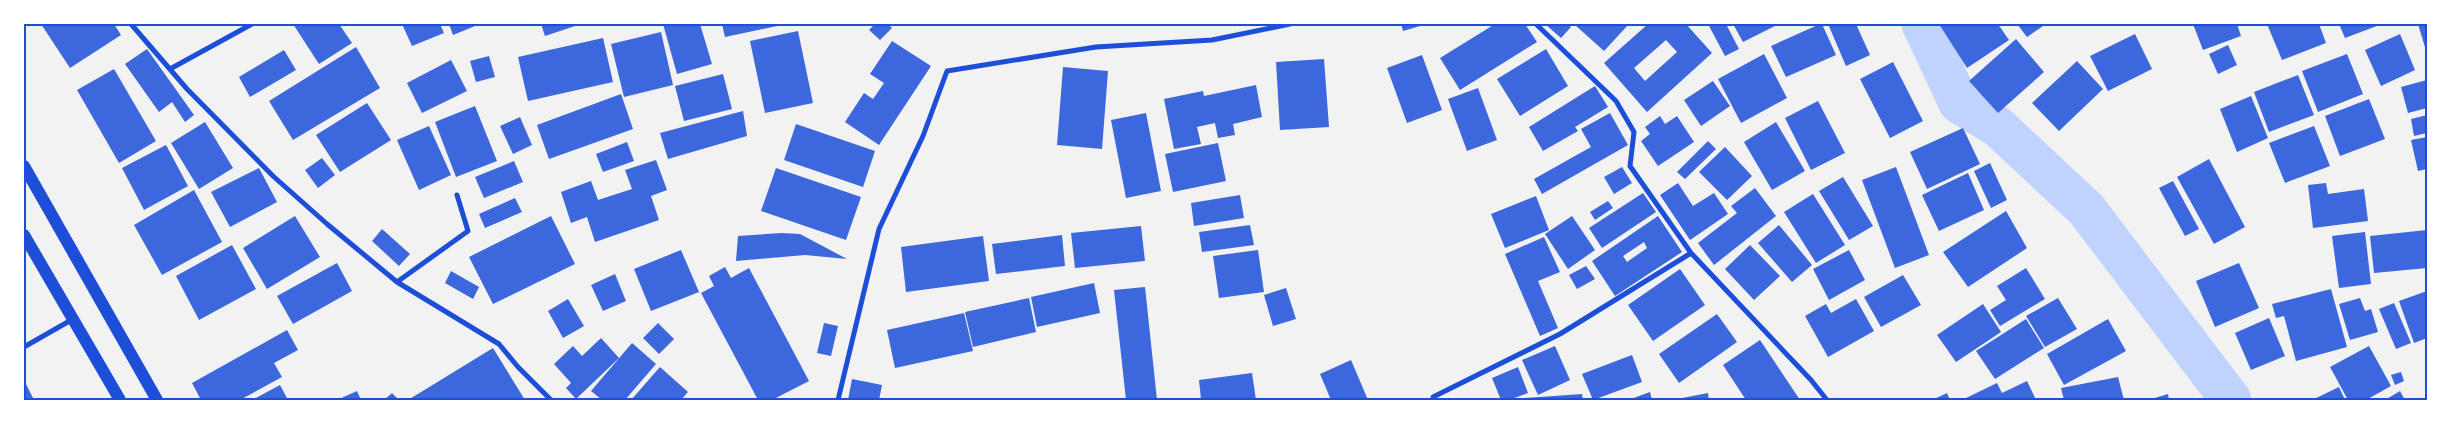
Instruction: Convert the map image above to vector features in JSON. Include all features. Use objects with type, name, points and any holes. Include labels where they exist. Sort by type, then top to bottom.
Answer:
[{"type":"main road","points":[[24,166],[157,400]]},
{"type":"main road","points":[[24,235],[120,400]]},
{"type":"street","points":[[131,24],[170,69],[273,176],[397,282],[499,344],[518,367],[551,400]]},
{"type":"street","points":[[170,69],[252,24]]},
{"type":"street","points":[[838,400],[879,229],[923,136],[947,71],[1096,47],[1212,40],[1290,24]]},
{"type":"street","points":[[1536,24],[1616,100],[1634,132],[1630,166],[1691,253],[1812,380],[1827,400]]},
{"type":"street","points":[[397,282],[468,231],[457,195]]},
{"type":"street","points":[[1433,400],[1433,397],[1560,334],[1691,253]]},
{"type":"street","points":[[24,347],[74,319]]},
{"type":"building","points":[[41,24],[114,24],[121,35],[70,68]]},
{"type":"building","points":[[293,24],[339,24],[352,43],[319,64]]},
{"type":"building","points":[[402,24],[440,24],[444,33],[412,46]]},
{"type":"building","points":[[449,24],[480,24],[453,35]]},
{"type":"building","points":[[541,24],[581,24],[545,36]]},
{"type":"building","points":[[663,24],[700,24],[712,64],[677,74]]},
{"type":"building","points":[[722,24],[782,24],[782,25],[725,37]]},
{"type":"building","points":[[875,24],[888,24],[892,28],[880,40],[869,30]]},
{"type":"building","points":[[1401,24],[1427,24],[1403,31]]},
{"type":"building","points":[[1495,24],[1525,24],[1537,42],[1460,90],[1440,58]]},
{"type":"building","points":[[1545,24],[1567,24],[1571,27],[1561,38]]},
{"type":"building","points":[[1574,24],[1629,24],[1604,51]]},
{"type":"building","points":[[1648,24],[1686,24],[1712,53],[1647,112],[1604,63]],"holes":[[[1666,40],[1677,52],[1645,81],[1634,68]]]},
{"type":"building","points":[[1708,24],[1726,24],[1739,49],[1725,56]]},
{"type":"building","points":[[1733,24],[1779,24],[1743,42]]},
{"type":"building","points":[[1822,24],[1836,55],[1786,77],[1771,46]]},
{"type":"building","points":[[1828,24],[1856,24],[1870,55],[1846,66]]},
{"type":"building","points":[[1939,24],[1998,24],[2009,40],[1967,68]]},
{"type":"building","points":[[2017,24],[2046,24],[2027,37]]},
{"type":"building","points":[[2193,24],[2237,24],[2241,36],[2203,50]]},
{"type":"building","points":[[2267,24],[2319,24],[2326,43],[2282,60]]},
{"type":"building","points":[[2339,24],[2382,24],[2345,38]]},
{"type":"building","points":[[2418,24],[2427,24],[2427,54]]},
{"type":"building","points":[[798,31],[813,103],[765,113],[750,41]]},
{"type":"building","points":[[661,32],[673,85],[624,97],[611,44]]},
{"type":"building","points":[[2135,34],[2152,69],[2108,91],[2090,56]]},
{"type":"building","points":[[2400,34],[2415,70],[2381,86],[2365,50]]},
{"type":"building","points":[[603,38],[613,82],[528,101],[518,57]]},
{"type":"building","points":[[2016,39],[2044,72],[1998,113],[1969,81]]},
{"type":"building","points":[[892,41],[931,66],[879,145],[845,122],[864,93],[873,99],[884,83],[870,74]]},
{"type":"building","points":[[2228,45],[2237,65],[2218,74],[2209,54]]},
{"type":"building","points":[[356,47],[380,88],[293,140],[269,101]]},
{"type":"building","points":[[147,49],[194,115],[185,122],[172,102],[159,112],[125,64]]},
{"type":"building","points":[[1546,49],[1568,86],[1520,116],[1497,79]]},
{"type":"building","points":[[284,50],[296,70],[250,97],[239,77]]},
{"type":"building","points":[[1764,54],[1787,98],[1741,123],[1718,79]]},
{"type":"building","points":[[2347,54],[2363,94],[2318,112],[2302,71]]},
{"type":"building","points":[[1422,55],[1442,110],[1407,123],[1387,68]]},
{"type":"building","points":[[489,56],[495,77],[476,82],[470,61]]},
{"type":"building","points":[[1324,59],[1329,127],[1280,130],[1276,62]]},
{"type":"building","points":[[451,60],[467,91],[422,113],[407,83]]},
{"type":"building","points":[[2077,61],[2103,89],[2059,131],[2032,103]]},
{"type":"building","points":[[1893,62],[1923,121],[1890,138],[1860,79]]},
{"type":"building","points":[[1063,67],[1108,71],[1102,149],[1057,145]]},
{"type":"building","points":[[114,69],[156,141],[119,163],[77,90]]},
{"type":"building","points":[[723,74],[732,109],[684,121],[675,86]]},
{"type":"building","points":[[2298,75],[2314,115],[2269,132],[2254,92]]},
{"type":"building","points":[[2427,80],[2427,108],[2408,113],[2401,87]]},
{"type":"building","points":[[1713,81],[1730,106],[1701,126],[1684,100]]},
{"type":"building","points":[[1256,85],[1262,117],[1233,124],[1235,135],[1218,138],[1215,123],[1197,127],[1201,144],[1174,149],[1164,99],[1203,91],[1204,96]]},
{"type":"building","points":[[1595,86],[1608,107],[1575,127],[1578,131],[1543,151],[1529,127]]},
{"type":"building","points":[[1478,88],[1497,140],[1467,151],[1448,99]]},
{"type":"building","points":[[621,94],[633,129],[549,159],[537,125]]},
{"type":"building","points":[[2251,96],[2268,138],[2237,152],[2220,109]]},
{"type":"building","points":[[2369,99],[2385,139],[2340,156],[2325,116]]},
{"type":"building","points":[[1818,101],[1845,153],[1811,170],[1785,118]]},
{"type":"building","points":[[367,103],[391,140],[340,172],[316,135]]},
{"type":"building","points":[[475,106],[497,161],[456,177],[435,122]]},
{"type":"building","points":[[743,111],[747,136],[668,159],[660,133]]},
{"type":"building","points":[[1146,113],[1161,191],[1126,198],[1111,120]]},
{"type":"building","points":[[1610,113],[1628,145],[1542,194],[1534,179],[1591,147],[1581,129]]},
{"type":"building","points":[[2427,115],[2427,133],[2414,136],[2411,119]]},
{"type":"building","points":[[1660,116],[1665,124],[1677,116],[1694,142],[1658,166],[1641,141],[1650,134],[1645,127]]},
{"type":"building","points":[[520,117],[532,145],[513,154],[500,126]]},
{"type":"building","points":[[205,122],[233,168],[199,189],[171,143]]},
{"type":"building","points":[[1776,122],[1805,171],[1772,190],[1744,142]]},
{"type":"building","points":[[796,124],[875,151],[863,187],[784,160]]},
{"type":"building","points":[[429,126],[451,175],[419,190],[397,140]]},
{"type":"building","points":[[2314,126],[2330,166],[2285,183],[2269,143]]},
{"type":"building","points":[[1963,128],[1980,164],[1927,189],[1910,152]]},
{"type":"building","points":[[2427,137],[2427,169],[2418,171],[2411,140]]},
{"type":"building","points":[[1708,141],[1716,149],[1685,179],[1677,172]]},
{"type":"building","points":[[627,142],[634,161],[603,172],[596,154]]},
{"type":"building","points":[[1218,143],[1226,181],[1173,192],[1165,154]]},
{"type":"building","points":[[166,145],[188,186],[144,210],[122,168]]},
{"type":"building","points":[[1725,147],[1752,176],[1727,200],[1699,172]]},
{"type":"building","points":[[322,158],[335,175],[318,188],[305,170]]},
{"type":"building","points":[[2209,159],[2245,227],[2214,244],[2177,177]]},
{"type":"building","points":[[656,160],[667,190],[651,196],[659,220],[595,242],[587,217],[571,223],[561,192],[591,181],[598,200],[632,189],[625,170]]},
{"type":"building","points":[[514,161],[523,182],[484,198],[475,177]]},
{"type":"building","points":[[1990,163],[2007,200],[1991,208],[1974,171]]},
{"type":"building","points":[[1622,167],[1632,183],[1614,194],[1604,177]]},
{"type":"building","points":[[1896,167],[1929,255],[1895,268],[1862,180]]},
{"type":"building","points":[[259,168],[277,202],[230,227],[211,192]]},
{"type":"building","points":[[776,168],[861,197],[846,240],[761,211]]},
{"type":"building","points":[[1968,173],[1984,210],[1939,231],[1922,195]]},
{"type":"building","points":[[1843,177],[1873,226],[1849,240],[1819,191]]},
{"type":"building","points":[[2173,181],[2199,229],[2185,236],[2159,188]]},
{"type":"building","points":[[1678,183],[1693,206],[1714,193],[1728,214],[1690,240],[1660,195]]},
{"type":"building","points":[[2326,183],[2328,194],[2364,189],[2368,221],[2313,228],[2308,185]]},
{"type":"building","points":[[1755,188],[1776,216],[1714,265],[1698,243],[1737,213],[1731,206]]},
{"type":"building","points":[[194,190],[222,242],[162,275],[134,225]]},
{"type":"building","points":[[1643,193],[1656,212],[1602,248],[1589,228]]},
{"type":"building","points":[[1813,194],[1845,245],[1816,263],[1784,212]]},
{"type":"building","points":[[1240,195],[1244,218],[1194,226],[1191,203]]},
{"type":"building","points":[[1536,196],[1549,230],[1505,248],[1491,214]]},
{"type":"building","points":[[515,198],[522,212],[485,228],[479,214]]},
{"type":"building","points":[[1608,201],[1613,208],[1595,220],[1590,212]]},
{"type":"building","points":[[2006,211],[2027,248],[1968,287],[1943,252]]},
{"type":"building","points":[[295,216],[320,257],[267,289],[243,248]]},
{"type":"building","points":[[551,216],[575,264],[493,304],[469,257]]},
{"type":"building","points":[[1572,216],[1595,250],[1568,269],[1545,234]]},
{"type":"building","points":[[1658,216],[1682,252],[1615,296],[1592,261]],"holes":[[[1644,242],[1647,248],[1627,262],[1623,256]]]},
{"type":"building","points":[[1250,225],[1254,245],[1202,252],[1199,232]]},
{"type":"building","points":[[1779,225],[1812,265],[1792,282],[1758,243]]},
{"type":"building","points":[[1141,226],[1145,261],[1075,268],[1071,233]]},
{"type":"building","points":[[382,229],[410,254],[399,266],[372,241]]},
{"type":"building","points":[[2427,230],[2427,268],[2374,273],[2370,236]]},
{"type":"building","points":[[2365,232],[2371,284],[2339,288],[2332,236]]},
{"type":"building","points":[[782,233],[800,234],[847,259],[805,255],[736,261],[738,236]]},
{"type":"building","points":[[1062,235],[1065,266],[996,274],[992,244]]},
{"type":"building","points":[[983,236],[989,281],[906,292],[901,247]]},
{"type":"building","points":[[1544,237],[1560,272],[1538,281],[1558,328],[1540,336],[1505,254]]},
{"type":"building","points":[[232,245],[256,289],[199,320],[176,276]]},
{"type":"building","points":[[1750,245],[1780,276],[1754,300],[1725,269]]},
{"type":"building","points":[[681,250],[699,292],[651,311],[634,269]]},
{"type":"building","points":[[1258,250],[1264,292],[1219,298],[1213,256]]},
{"type":"building","points":[[1849,250],[1865,280],[1829,300],[1813,269]]},
{"type":"building","points":[[337,263],[352,291],[293,324],[277,296]]},
{"type":"building","points":[[2239,263],[2259,308],[2215,327],[2196,281]]},
{"type":"building","points":[[1586,266],[1595,279],[1577,289],[1569,275]]},
{"type":"building","points":[[725,267],[731,278],[749,268],[809,381],[772,400],[758,400],[701,293],[714,286],[709,276]]},
{"type":"building","points":[[2026,268],[2045,299],[2000,326],[1990,310],[2006,300],[1997,286]]},
{"type":"building","points":[[1680,269],[1705,305],[1653,341],[1628,305]]},
{"type":"building","points":[[451,271],[479,287],[473,299],[445,283]]},
{"type":"building","points":[[615,274],[626,301],[603,311],[591,285]]},
{"type":"building","points":[[1903,275],[1921,305],[1881,327],[1864,297]]},
{"type":"building","points":[[1094,283],[1100,313],[1037,327],[1031,297]]},
{"type":"building","points":[[1145,287],[1157,400],[1126,400],[1114,290]]},
{"type":"building","points":[[1286,288],[1296,319],[1273,326],[1264,295]]},
{"type":"building","points":[[2331,289],[2347,347],[2296,361],[2284,316],[2276,318],[2272,304]]},
{"type":"building","points":[[2427,291],[2427,338],[2414,343],[2399,301]]},
{"type":"building","points":[[1029,298],[1036,332],[973,347],[965,312]]},
{"type":"building","points":[[2058,298],[2077,329],[2045,347],[2026,316]]},
{"type":"building","points":[[2360,298],[2365,311],[2371,309],[2378,332],[2350,340],[2339,304]]},
{"type":"building","points":[[568,299],[584,326],[563,338],[548,311]]},
{"type":"building","points":[[1856,299],[1874,331],[1828,357],[1805,316],[1826,304],[1831,313]]},
{"type":"building","points":[[2394,303],[2411,343],[2396,349],[2379,309]]},
{"type":"building","points":[[1983,304],[2001,332],[1956,362],[1937,335]]},
{"type":"building","points":[[964,313],[973,351],[895,368],[887,330]]},
{"type":"building","points":[[1717,314],[1737,342],[1679,383],[1659,354]]},
{"type":"building","points":[[2269,318],[2285,356],[2251,370],[2235,333]]},
{"type":"building","points":[[2026,319],[2044,348],[1995,379],[1976,351]]},
{"type":"building","points":[[2108,319],[2126,351],[2064,385],[2047,354]]},
{"type":"building","points":[[658,323],[674,339],[659,354],[643,338]]},
{"type":"building","points":[[824,323],[838,326],[831,356],[817,353]]},
{"type":"building","points":[[287,330],[298,350],[274,363],[282,377],[240,400],[201,400],[192,383]]},
{"type":"building","points":[[601,338],[619,358],[576,399],[566,388],[571,383],[554,364],[573,346],[582,356]]},
{"type":"building","points":[[1760,340],[1800,400],[1746,400],[1723,365]]},
{"type":"building","points":[[632,343],[656,364],[625,400],[602,400],[591,391]]},
{"type":"building","points":[[1555,346],[1570,380],[1538,395],[1522,360]]},
{"type":"building","points":[[2369,346],[2391,386],[2366,400],[2348,400],[2330,367]]},
{"type":"building","points":[[493,348],[525,400],[408,400]]},
{"type":"building","points":[[1632,355],[1642,382],[1593,400],[1582,374]]},
{"type":"building","points":[[1351,360],[1368,400],[1331,400],[1320,374]]},
{"type":"building","points":[[660,367],[688,392],[681,400],[631,400]]},
{"type":"building","points":[[1518,367],[1528,393],[1509,400],[1501,400],[1492,378]]},
{"type":"building","points":[[2401,372],[2404,381],[2395,385],[2391,375]]},
{"type":"building","points":[[1252,373],[1256,400],[1201,400],[1199,380]]},
{"type":"building","points":[[2118,377],[2124,400],[2064,400],[2061,388]]},
{"type":"building","points":[[852,379],[882,385],[879,400],[848,400]]},
{"type":"building","points":[[24,380],[34,400],[24,400]]},
{"type":"building","points":[[2027,381],[2036,400],[1962,400],[1997,383],[2002,393]]},
{"type":"building","points":[[280,385],[288,400],[252,400]]},
{"type":"building","points":[[2339,387],[2345,400],[2312,400]]},
{"type":"building","points":[[357,391],[361,400],[337,400]]},
{"type":"building","points":[[2400,391],[2405,400],[2385,400]]},
{"type":"building","points":[[1650,392],[1652,400],[1628,400]]},
{"type":"building","points":[[392,393],[399,400],[384,400]]},
{"type":"building","points":[[1708,393],[1709,400],[1677,400],[1677,399]]},
{"type":"building","points":[[1947,393],[1950,400],[1932,400]]},
{"type":"building","points":[[1582,394],[1583,400],[1525,400],[1525,398]]},
{"type":"building","points":[[2168,394],[2169,400],[2148,400]]},
{"type":"waterway","points":[[1922,24],[1959,103],[1998,127],[2086,209],[2231,400]]}]
